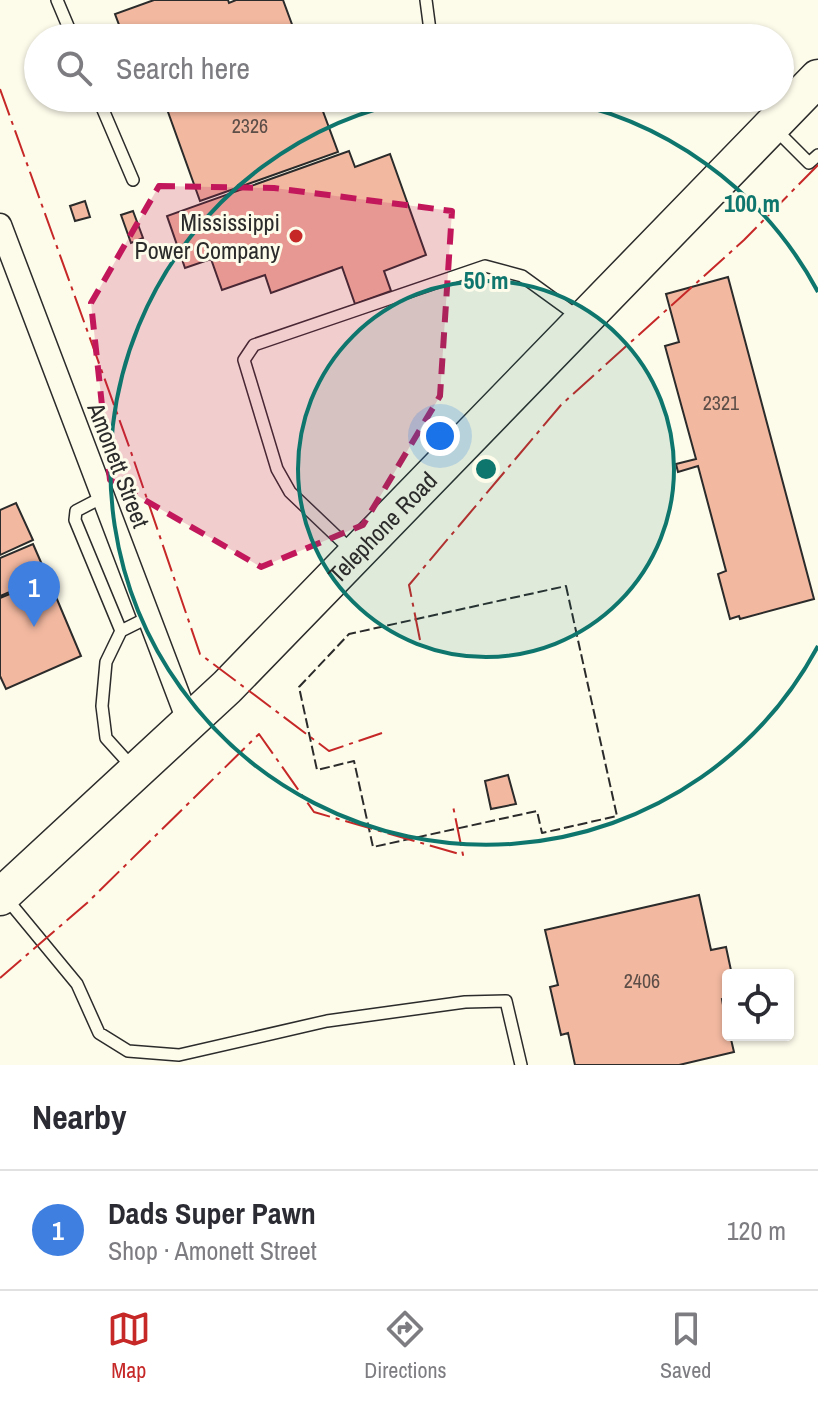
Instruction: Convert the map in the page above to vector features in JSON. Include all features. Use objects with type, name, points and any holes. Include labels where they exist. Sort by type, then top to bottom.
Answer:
[{"type":"main road","name":"Telephone Road","points":[[794,103],[818,78]]},
{"type":"main road","name":"Telephone Road","points":[[2,896],[189,723],[785,112]]},
{"type":"street","name":"Amonett Street","points":[[0,225],[189,723]]},
{"type":"lane","points":[[57,0],[67,24]]},
{"type":"lane","points":[[426,0],[429,24]]},
{"type":"lane","points":[[104,112],[133,180]]},
{"type":"lane","points":[[771,126],[809,163],[818,155]]},
{"type":"lane","points":[[355,555],[290,492],[277,469],[244,360],[254,345],[485,266],[522,276],[583,320]]},
{"type":"lane","points":[[103,497],[76,511],[75,520],[121,631]]},
{"type":"lane","points":[[136,771],[106,738],[102,706],[106,662],[121,631],[149,617]]},
{"type":"lane","points":[[2,896],[77,984],[99,1033],[128,1051],[179,1055],[327,1021],[465,1002],[506,1001],[521,1065]]},
{"type":"highlighted area","points":[[159,186],[274,188],[452,211],[440,396],[363,525],[261,567],[110,480],[91,303]]},
{"type":"building","points":[[154,0],[228,0],[229,3],[236,0],[283,0],[292,24],[119,24],[115,14]]},
{"type":"building","name":"Mississippi Power Company","points":[[168,112],[323,112],[338,152],[200,201]]},
{"type":"building","name":"Mississippi Power Company","points":[[349,151],[355,167],[390,154],[426,255],[384,271],[391,291],[355,304],[342,267],[271,293],[265,275],[222,290],[211,259],[185,268],[167,216]]},
{"type":"building","points":[[85,201],[90,217],[75,221],[70,206]]},
{"type":"building","points":[[133,211],[143,238],[131,243],[121,215]]},
{"type":"building","points":[[728,277],[814,599],[740,619],[739,616],[730,619],[718,574],[726,571],[698,466],[678,472],[676,464],[696,459],[665,346],[679,342],[666,294]]},
{"type":"building","points":[[16,503],[33,540],[0,555],[0,510]]},
{"type":"building","points":[[33,544],[47,576],[0,596],[0,558]]},
{"type":"building","points":[[48,578],[81,656],[6,689],[0,676],[0,598]]},
{"type":"building","points":[[508,775],[516,804],[491,809],[485,781]]},
{"type":"building","points":[[699,895],[711,950],[726,947],[731,969],[722,969],[722,1041],[731,1041],[734,1052],[679,1065],[575,1065],[568,1033],[561,1035],[550,987],[558,985],[545,930]]},
{"type":"fence","points":[[566,586],[617,816],[542,833],[537,811],[373,847],[354,761],[317,770],[299,687],[349,634],[566,586]]},
{"type":"power","points":[[0,89],[200,654],[329,751],[382,733]]},
{"type":"power","points":[[420,640],[409,585],[561,405],[744,240],[818,165]]},
{"type":"power","points":[[0,978],[87,903],[259,734],[314,812],[463,855],[453,806]]},
{"type":"place","name":"Mississippi Power Company","points":[[296,236]]},
{"type":"place","name":"Dads Super Pawn","points":[[34,627]]}]
